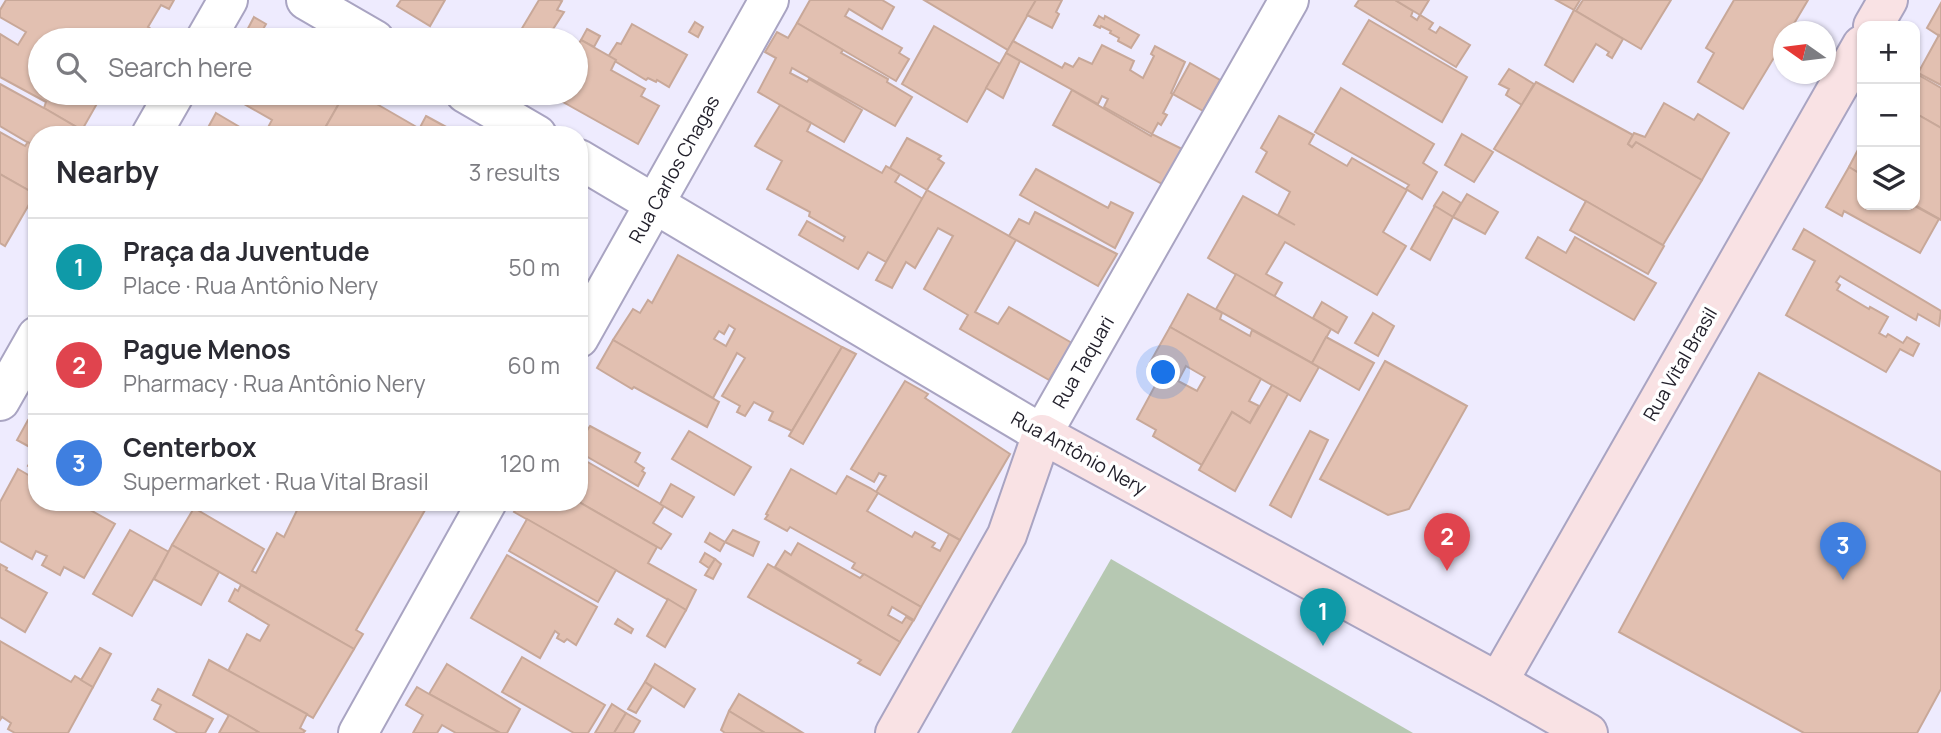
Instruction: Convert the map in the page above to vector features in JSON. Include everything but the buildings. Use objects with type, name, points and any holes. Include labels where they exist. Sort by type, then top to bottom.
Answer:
[{"type":"street","points":[[212,28],[228,0]]},
{"type":"street","points":[[306,0],[354,28]]},
{"type":"street","name":"Rua Carlos Chagas","points":[[588,322],[769,0]]},
{"type":"street","name":"Rua Taquari","points":[[895,733],[1007,535],[1042,434],[1289,0]]},
{"type":"street","points":[[1876,21],[1888,0]]},
{"type":"street","name":"Rua Vital Brasil","points":[[1498,682],[1857,54]]},
{"type":"street","points":[[156,126],[168,105]]},
{"type":"street","points":[[486,105],[522,126]]},
{"type":"street","name":"Rua Antônio Nery","points":[[588,164],[1042,434],[1588,733]]},
{"type":"street","points":[[0,401],[28,352]]},
{"type":"street","points":[[358,733],[482,511]]},
{"type":"green space","points":[[1111,559],[1413,733],[1011,733]]},
{"type":"place","name":"Pague Menos","points":[[1447,571]]},
{"type":"place","name":"Centerbox","points":[[1843,580]]},
{"type":"place","name":"Praça da Juventude","points":[[1323,646]]}]
